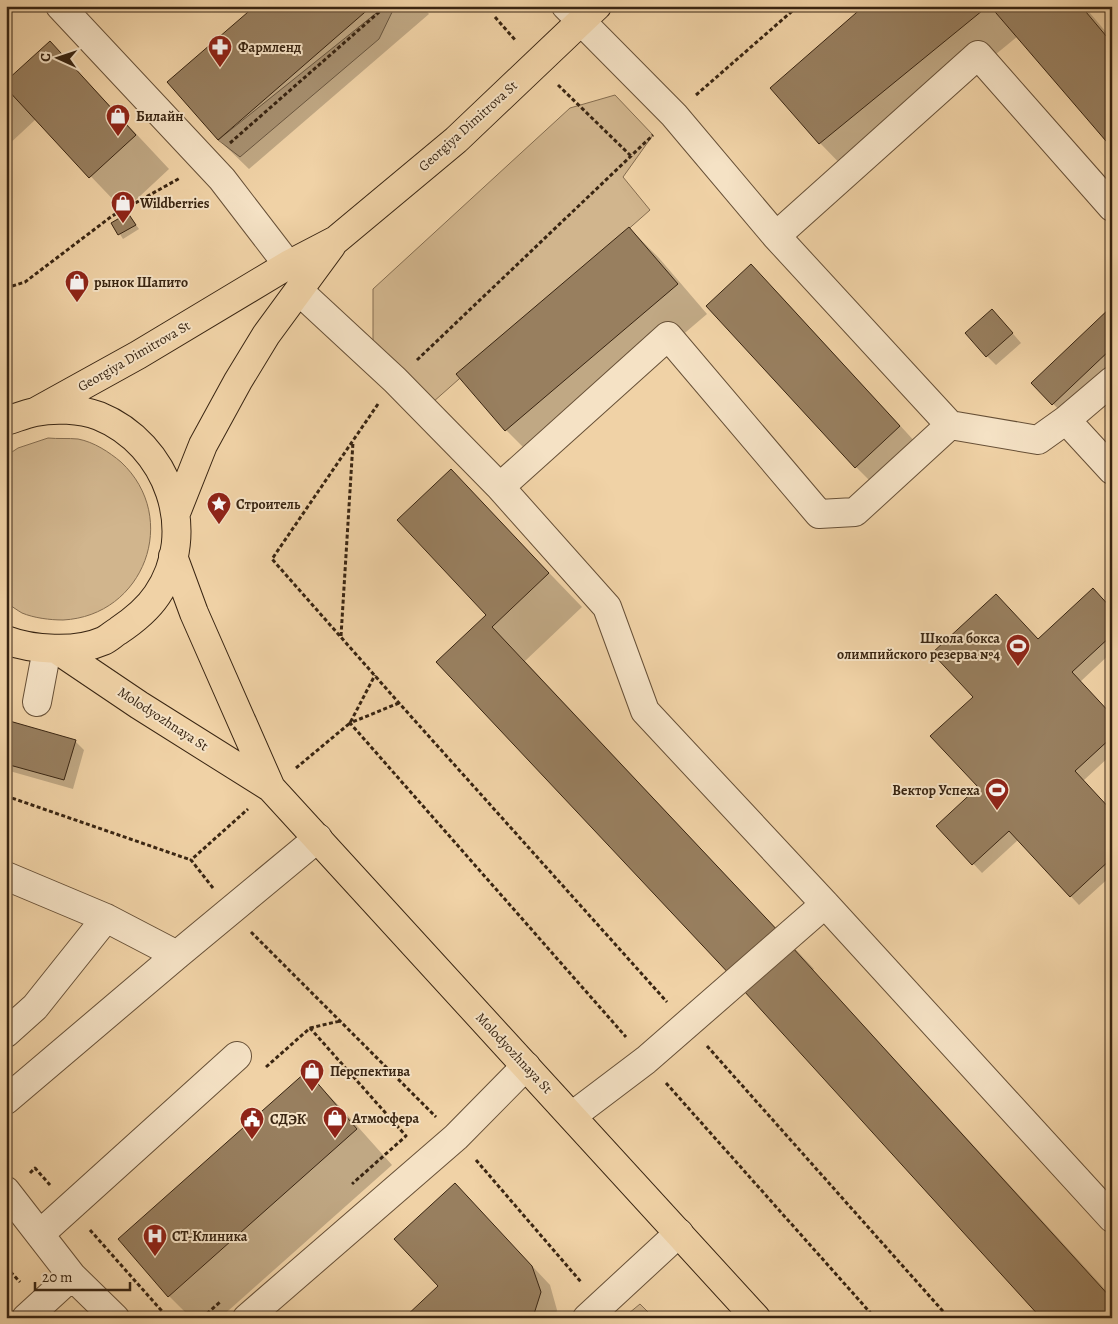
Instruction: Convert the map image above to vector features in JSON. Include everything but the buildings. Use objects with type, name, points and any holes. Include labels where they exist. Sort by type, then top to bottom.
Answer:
[{"type":"main road","name":"Georgiya Dimitrova St","points":[[35,412],[138,355],[288,265],[336,240],[456,140],[537,63],[581,12]]},
{"type":"main road","name":"Georgiya Dimitrova St","points":[[176,513],[203,445],[238,380],[266,335],[336,240]]},
{"type":"main road","points":[[6,421],[35,412],[60,410],[97,415],[113,422],[147,449],[160,467],[169,486],[176,513],[173,556],[166,579],[157,595],[131,622],[102,641],[79,647],[52,649],[29,647],[6,641]]},
{"type":"main road","name":"Molodyozhnaya St","points":[[173,556],[194,613],[272,788]]},
{"type":"main road","name":"Molodyozhnaya St","points":[[52,649],[272,788],[756,1318]]},
{"type":"lane","points":[[60,6],[222,179],[288,265]]},
{"type":"lane","points":[[581,12],[674,115],[776,236],[950,425],[1038,440],[1066,420],[1112,381]]},
{"type":"lane","points":[[776,236],[978,55],[1112,207]]},
{"type":"lane","points":[[299,291],[395,380],[500,487],[607,606],[644,711],[1112,1218]]},
{"type":"lane","points":[[500,487],[668,336],[818,514],[855,512],[950,425]]},
{"type":"lane","points":[[1066,420],[1112,470]]},
{"type":"lane","points":[[37,702],[52,649]]},
{"type":"lane","points":[[6,1100],[318,838]]},
{"type":"lane","points":[[6,876],[106,918],[177,955]]},
{"type":"lane","points":[[572,1116],[646,1060],[824,904]]},
{"type":"lane","points":[[6,1033],[35,1007],[106,918]]},
{"type":"lane","points":[[40,1234],[237,1056]]},
{"type":"lane","points":[[247,1318],[456,1137],[526,1066]]},
{"type":"lane","points":[[6,1191],[72,1276],[115,1318]]},
{"type":"lane","points":[[594,1311],[679,1233]]},
{"type":"lane","points":[[26,1318],[72,1276]]},
{"type":"path","points":[[798,6],[674,115],[395,380],[272,558],[399,703],[949,1318]]},
{"type":"path","points":[[494,17],[537,63],[631,156]]},
{"type":"path","points":[[341,636],[353,441]]},
{"type":"path","points":[[350,723],[375,675]]},
{"type":"path","points":[[191,860],[272,788],[350,723],[399,703]]},
{"type":"path","points":[[350,723],[875,1318]]},
{"type":"path","points":[[6,796],[191,860],[231,911],[456,1137],[594,1311]]},
{"type":"path","points":[[265,1067],[310,1028],[340,1021]]},
{"type":"path","points":[[310,1028],[406,1136],[348,1188]]},
{"type":"path","points":[[87,1226],[168,1318]]},
{"type":"path","points":[[6,1267],[24,1287]]},
{"type":"path","points":[[202,1318],[224,1298]]},
{"type":"shaded area","points":[[385,6],[395,6],[379,39],[240,157],[218,140]]},
{"type":"shaded area","points":[[615,95],[653,135],[623,177],[650,210],[424,410],[373,343],[373,289],[570,108]]},
{"type":"shaded area","points":[[48,438],[84,440],[121,462],[139,485],[149,510],[150,536],[145,560],[133,583],[115,602],[91,614],[63,620],[27,615],[6,602],[6,456],[18,448]]},
{"type":"shaded area","points":[[640,1304],[654,1318],[623,1318]]},
{"type":"place","name":"Фармленд","points":[[220,68]]},
{"type":"place","name":"Билайн","points":[[118,137]]},
{"type":"place","name":"Wildberries","points":[[123,224]]},
{"type":"place","name":"рынок Шапито","points":[[77,303]]},
{"type":"place","name":"Строитель","points":[[219,525]]},
{"type":"place","name":"Школа бокса олимпийского резерва №4","points":[[1018,667]]},
{"type":"place","name":"Вектор Успеха","points":[[997,811]]},
{"type":"place","name":"Перспектива","points":[[312,1092]]},
{"type":"place","name":"Атмосфера","points":[[335,1139]]},
{"type":"place","name":"СДЭК","points":[[252,1140]]},
{"type":"place","name":"СТ-Клиника","points":[[155,1257]]}]
